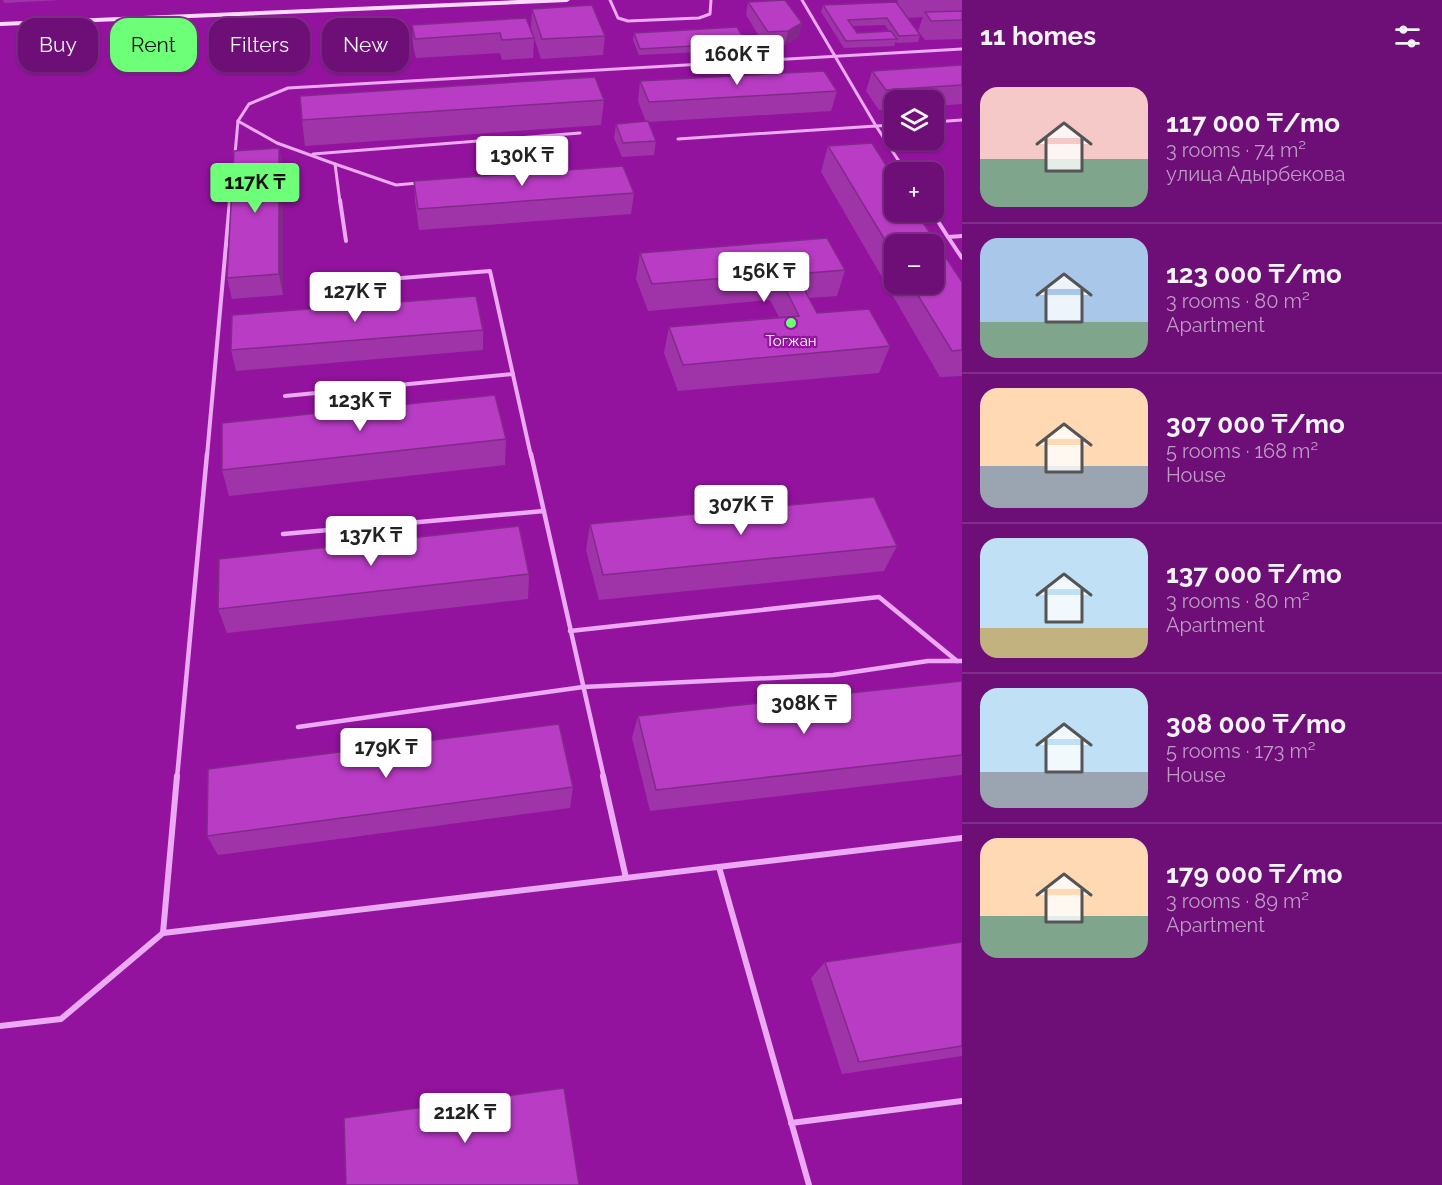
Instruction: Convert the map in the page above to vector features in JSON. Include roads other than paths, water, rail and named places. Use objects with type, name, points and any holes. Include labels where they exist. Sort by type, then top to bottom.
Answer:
[{"type":"main road","points":[[0,24],[567,0]]},
{"type":"lane","points":[[610,0],[618,18],[628,21],[699,18],[710,15],[711,0]]},
{"type":"lane","points":[[802,0],[899,162]]},
{"type":"lane","points":[[164,933],[238,121],[249,104],[288,88],[962,49]]},
{"type":"lane","points":[[944,121],[962,120]]},
{"type":"lane","points":[[238,121],[277,143],[396,185],[419,183]]},
{"type":"lane","points":[[678,139],[884,126]]},
{"type":"lane","points":[[310,154],[580,133]]},
{"type":"lane","points":[[335,164],[346,241]]},
{"type":"lane","points":[[938,222],[962,258]]},
{"type":"lane","points":[[948,237],[962,236]]},
{"type":"lane","points":[[376,280],[490,271],[626,878]]},
{"type":"lane","points":[[285,396],[513,374]]},
{"type":"lane","points":[[283,534],[543,511]]},
{"type":"lane","points":[[570,631],[879,597],[959,661]]},
{"type":"lane","points":[[298,727],[583,687],[833,675],[928,662],[959,661]]},
{"type":"lane","points":[[0,1026],[61,1019],[164,933],[962,838]]},
{"type":"lane","points":[[719,867],[809,1185]]},
{"type":"lane","points":[[791,1123],[962,1101]]},
{"type":"place","name":"Тогжан","points":[[791,323]]}]
